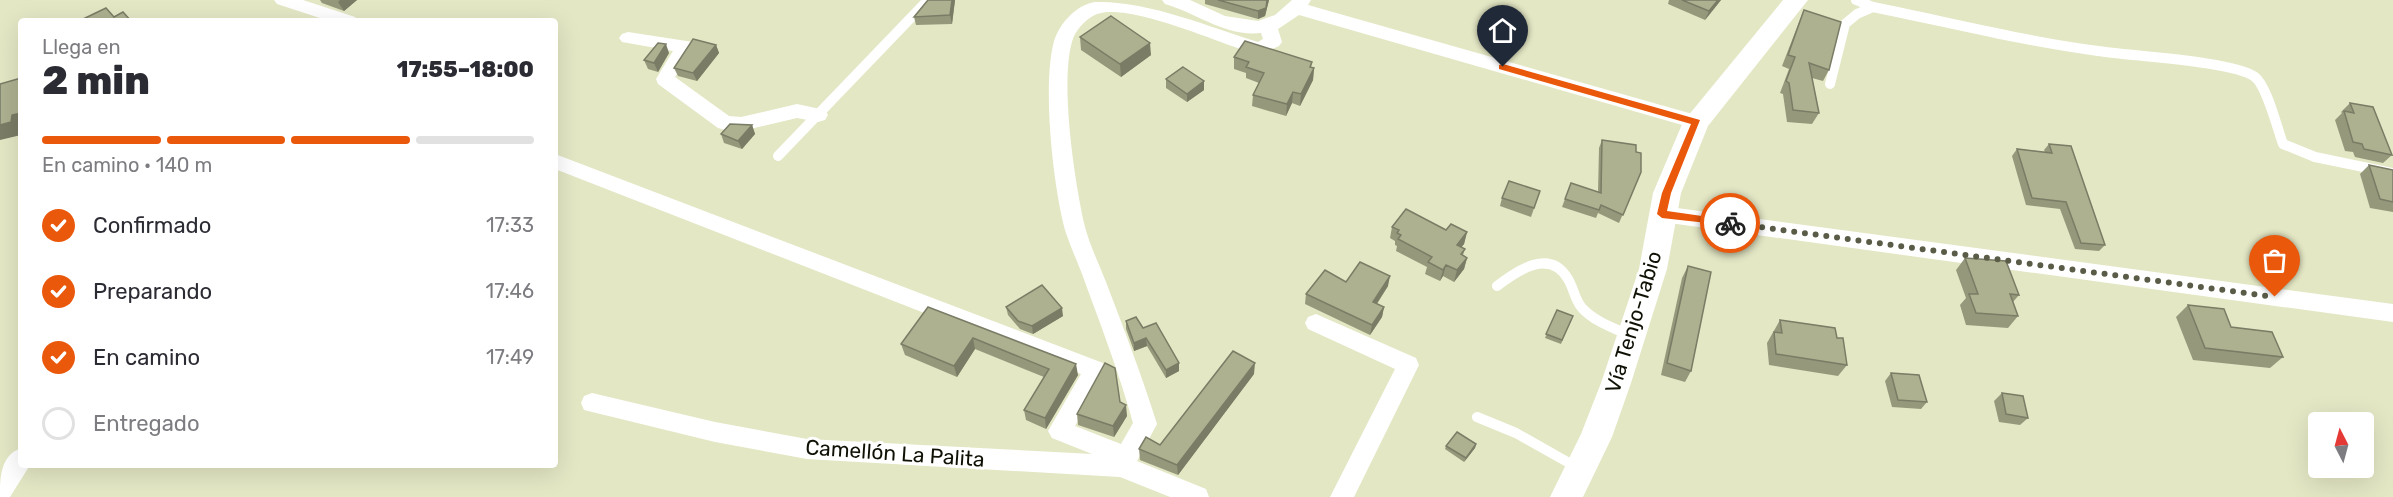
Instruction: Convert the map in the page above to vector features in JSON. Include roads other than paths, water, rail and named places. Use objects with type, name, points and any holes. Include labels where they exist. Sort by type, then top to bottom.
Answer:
[{"type":"main road","name":"Vía Tenjo-Tabio","points":[[1566,497],[1596,436],[1631,336],[1653,269],[1667,193],[1696,122],[1724,90],[1739,67],[1797,0]]},
{"type":"street","points":[[283,0],[340,18]]},
{"type":"street","points":[[1171,0],[1187,3],[1204,15],[1256,29],[1268,27],[1299,4],[1696,122]]},
{"type":"street","points":[[558,162],[1095,370],[1060,431],[1124,461],[1145,424],[1131,373],[1075,228],[1063,154],[1060,57],[1064,39],[1074,20],[1096,7],[1124,5],[1151,8],[1259,49],[1273,42],[1268,27]]},
{"type":"street","points":[[628,38],[686,47],[664,79],[725,123],[741,124],[797,111],[818,115]]},
{"type":"street","points":[[1662,214],[2393,313]]},
{"type":"street","points":[[1316,322],[1408,365],[1342,497]]},
{"type":"street","name":"Camellón La Palita","points":[[592,403],[715,432],[807,448],[1124,461],[1197,497]]},
{"type":"street","points":[[0,492],[18,464]]},
{"type":"lane","points":[[778,156],[928,0]]},
{"type":"lane","points":[[1856,0],[1873,7],[2096,51],[2208,64],[2248,73],[2257,78],[2264,91],[2283,144],[2314,157],[2393,173]]},
{"type":"lane","points":[[1830,84],[1845,24],[1857,14],[1873,7]]},
{"type":"lane","points":[[1497,286],[1521,268],[1538,261],[1551,264],[1563,271],[1582,308],[1598,320],[1631,336]]},
{"type":"lane","points":[[1477,417],[1496,422],[1546,453],[1581,470]]}]
